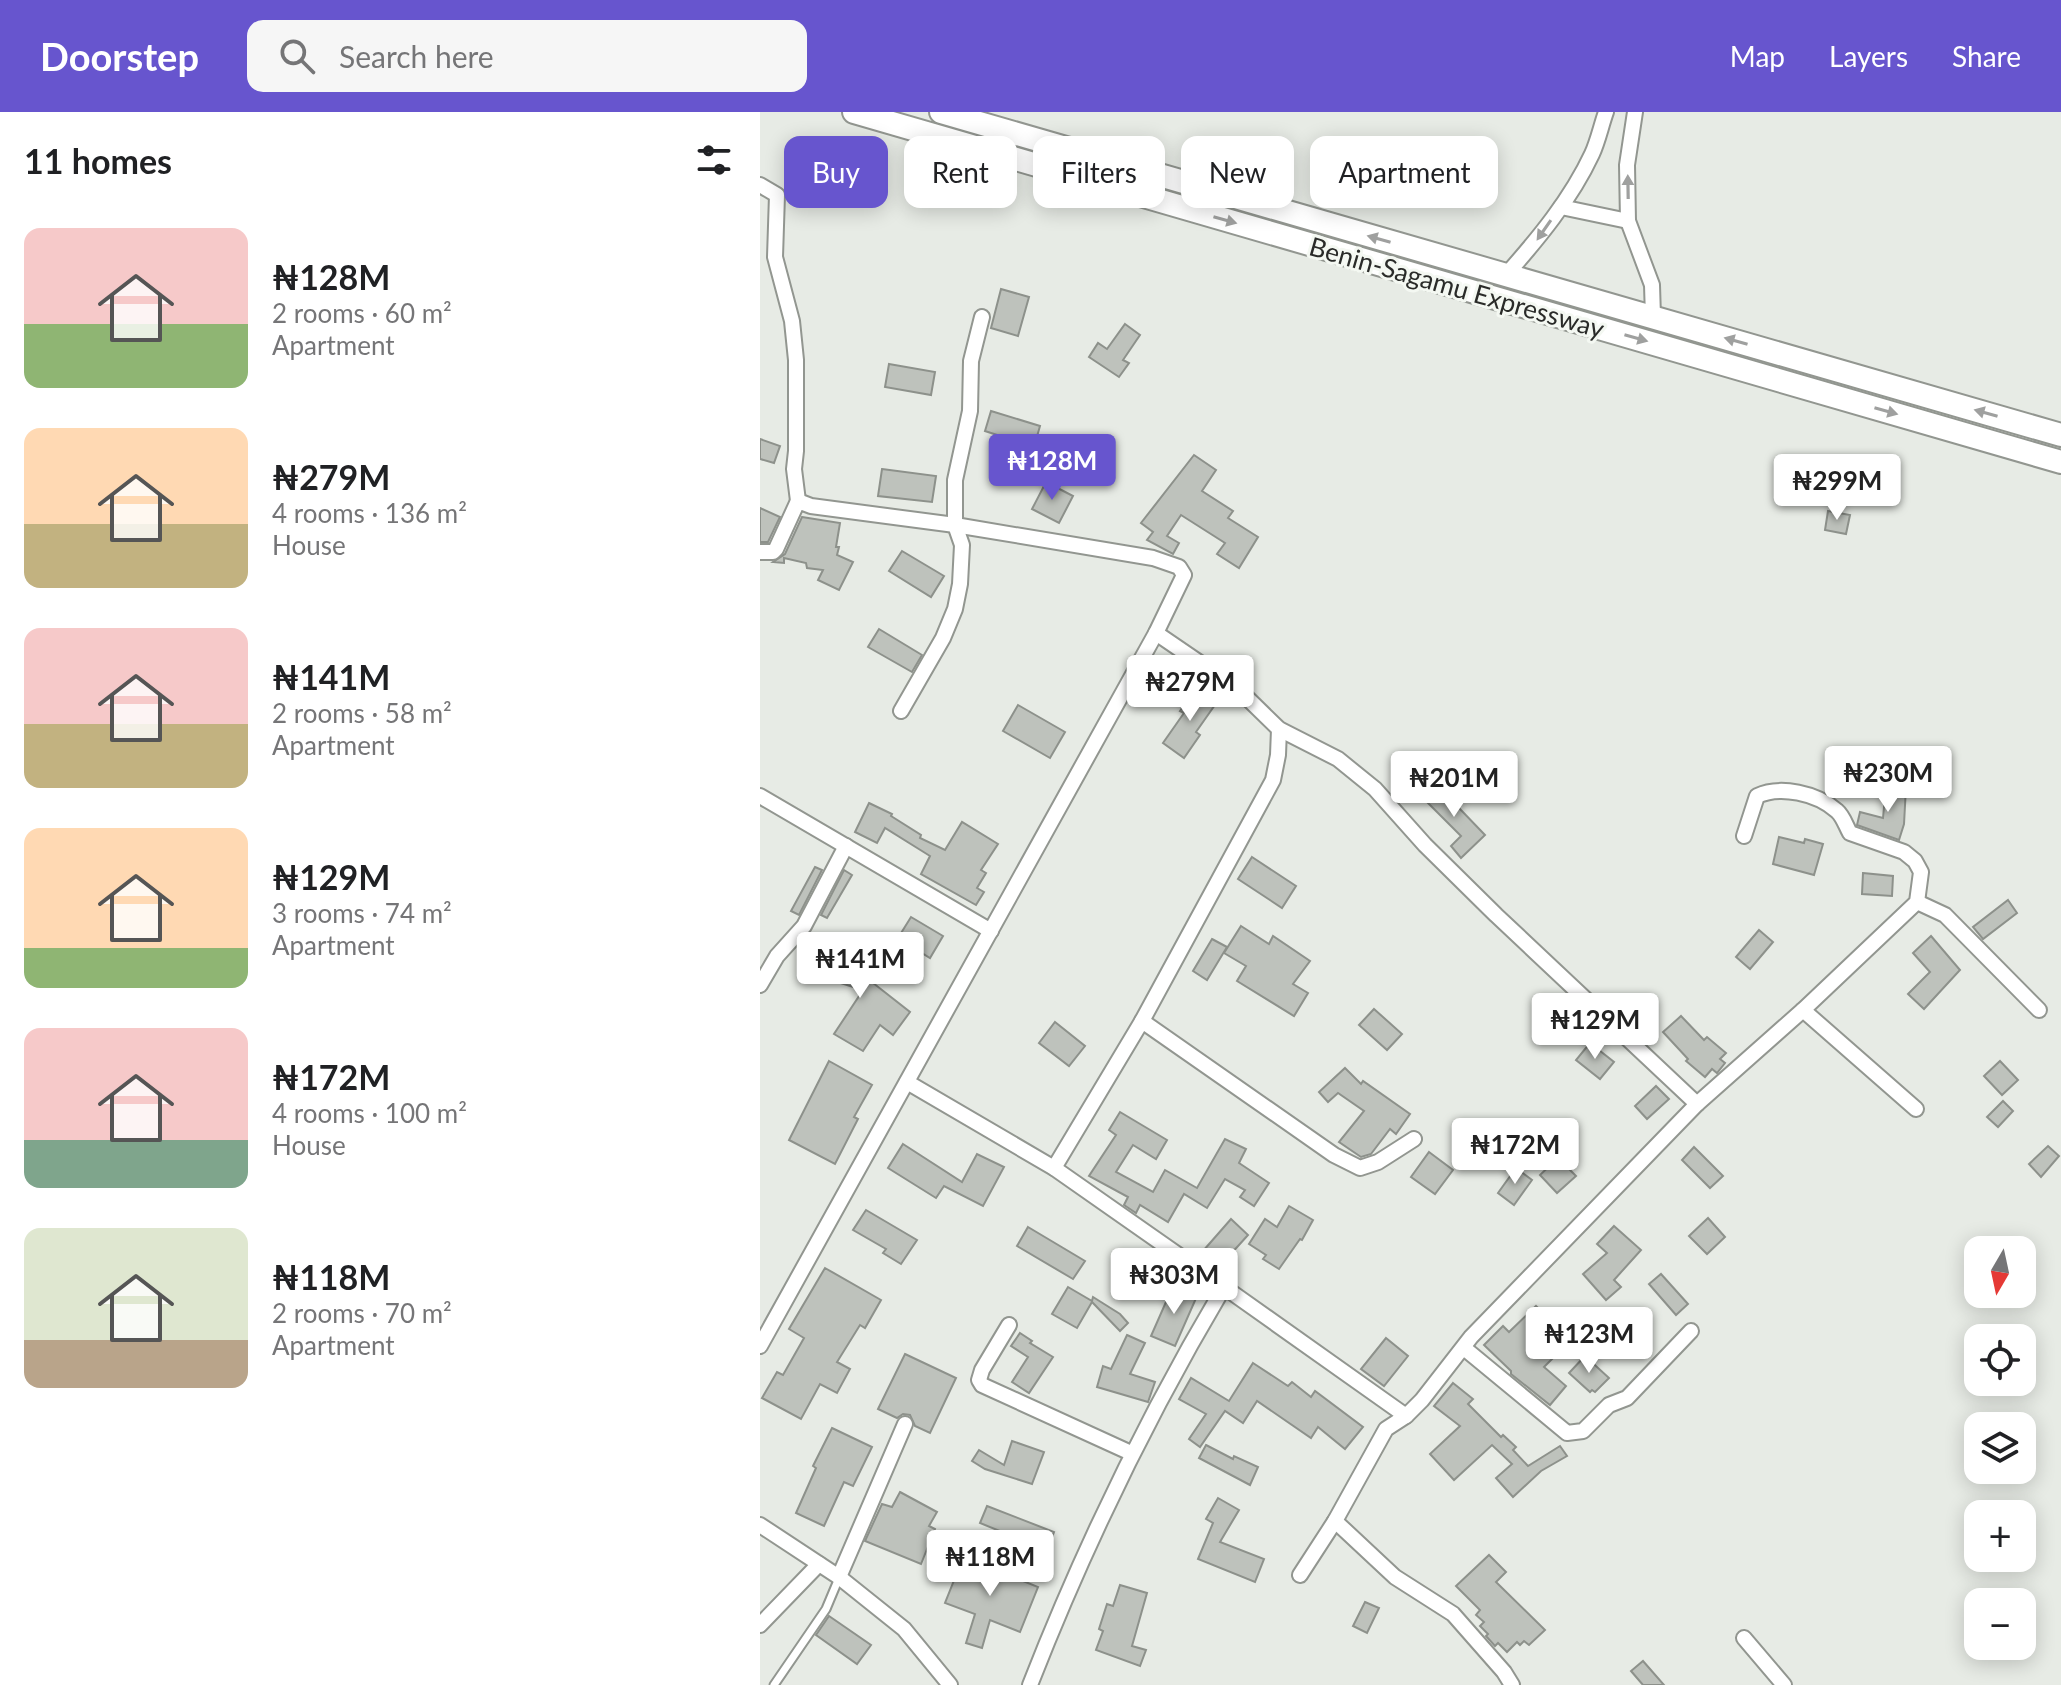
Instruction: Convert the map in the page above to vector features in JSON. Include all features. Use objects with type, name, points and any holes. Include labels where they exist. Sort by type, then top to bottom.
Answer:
[{"type":"highway","name":"Benin-Sagamu Expressway","points":[[854,112],[2061,462]]},
{"type":"highway","name":"Benin-Sagamu Expressway","points":[[941,112],[2061,435]]},
{"type":"street","points":[[1505,276],[1561,207],[1592,153],[1606,112]]},
{"type":"street","points":[[1635,112],[1627,165],[1628,221],[1652,285],[1653,317]]},
{"type":"street","points":[[760,185],[777,195],[775,257],[792,321],[796,360],[794,469],[798,501],[776,549],[760,552]]},
{"type":"street","points":[[1561,207],[1628,221]]},
{"type":"street","points":[[901,711],[943,638],[955,609],[963,565],[962,545],[955,525],[955,480],[970,411],[971,361],[982,317]]},
{"type":"street","points":[[760,1346],[1156,633],[1184,575],[1179,567],[1153,558],[955,525],[811,506],[798,501]]},
{"type":"street","points":[[1156,633],[1238,689],[1279,729],[1338,759],[1375,789],[1425,845],[1496,915],[1697,1104]]},
{"type":"street","points":[[1054,1168],[1142,1021],[1273,780],[1279,729]]},
{"type":"street","points":[[1300,1575],[1335,1521],[1386,1429],[1406,1416],[1422,1400],[1464,1348],[1697,1104],[1803,1010],[1917,902],[1921,872],[1915,861],[1904,852],[1850,833],[1839,812],[1818,798],[1768,791],[1757,796],[1744,836]]},
{"type":"street","points":[[760,796],[991,931]]},
{"type":"street","points":[[760,985],[777,956],[804,926],[846,846]]},
{"type":"street","points":[[1917,902],[1945,915],[2039,1010]]},
{"type":"street","points":[[1803,1010],[1916,1109]]},
{"type":"street","points":[[1142,1021],[1334,1155],[1360,1168],[1378,1162],[1414,1139]]},
{"type":"street","points":[[907,1082],[1054,1168],[1406,1416]]},
{"type":"street","points":[[1030,1685],[1131,1453],[1172,1374],[1224,1287]]},
{"type":"street","points":[[1009,1325],[982,1370],[979,1380],[982,1385],[1131,1453]]},
{"type":"street","points":[[1464,1348],[1567,1433],[1583,1431],[1609,1405],[1627,1398],[1691,1331]]},
{"type":"street","points":[[839,1577],[905,1424]]},
{"type":"street","points":[[1335,1521],[1395,1577],[1453,1614],[1512,1685]]},
{"type":"street","points":[[760,1525],[839,1577],[904,1629],[950,1685]]},
{"type":"street","points":[[760,1625],[819,1564]]},
{"type":"street","points":[[1744,1638],[1784,1685]]},
{"type":"lane","points":[[774,1685],[826,1609],[839,1577]]},
{"type":"building","points":[[1001,289],[1029,297],[1018,336],[991,328]]},
{"type":"building","points":[[1125,324],[1140,335],[1123,360],[1129,363],[1119,377],[1089,357],[1098,343],[1107,349]]},
{"type":"building","points":[[889,364],[935,372],[931,395],[885,387]]},
{"type":"building","points":[[991,411],[1040,426],[1034,447],[985,431]]},
{"type":"building","points":[[760,439],[780,446],[774,463],[760,459]]},
{"type":"building","points":[[1194,455],[1216,470],[1202,491],[1233,511],[1228,518],[1258,537],[1239,568],[1217,554],[1225,543],[1181,515],[1167,536],[1179,543],[1173,554],[1147,540],[1153,532],[1141,523]]},
{"type":"building","points":[[882,469],[936,476],[932,502],[878,496]]},
{"type":"building","points":[[1046,482],[1073,496],[1059,523],[1032,509]]},
{"type":"building","points":[[760,508],[780,517],[768,542],[760,542]]},
{"type":"building","points":[[1828,511],[1850,515],[1846,534],[1825,530]]},
{"type":"building","points":[[802,517],[840,523],[837,555],[853,562],[839,590],[818,580],[823,570],[807,568],[806,563],[784,558],[784,563],[773,562],[785,554]]},
{"type":"building","points":[[902,551],[944,576],[931,597],[889,571]]},
{"type":"building","points":[[879,629],[922,655],[912,672],[868,647]]},
{"type":"building","points":[[1196,687],[1217,702],[1196,732],[1200,735],[1184,758],[1163,743],[1184,713],[1180,711]]},
{"type":"building","points":[[1018,705],[1065,732],[1050,758],[1003,731]]},
{"type":"building","points":[[1434,782],[1485,835],[1461,858],[1451,846],[1461,836],[1420,795]]},
{"type":"building","points":[[1886,785],[1906,787],[1904,824],[1899,840],[1857,825],[1860,812],[1883,818]]},
{"type":"building","points":[[869,803],[892,814],[921,835],[920,838],[945,850],[962,822],[998,844],[981,870],[986,873],[977,888],[984,892],[976,905],[921,874],[930,856],[885,828],[877,843],[855,832]]},
{"type":"building","points":[[1779,837],[1823,844],[1814,875],[1773,864]]},
{"type":"building","points":[[1252,857],[1296,886],[1282,908],[1238,879]]},
{"type":"building","points":[[815,867],[822,870],[799,915],[791,911]]},
{"type":"building","points":[[844,870],[852,875],[827,918],[821,915]]},
{"type":"building","points":[[1863,873],[1893,876],[1892,896],[1862,894]]},
{"type":"building","points":[[2008,900],[2017,913],[1983,939],[1973,927]]},
{"type":"building","points":[[911,917],[943,936],[930,958],[898,938]]},
{"type":"building","points":[[1241,926],[1269,944],[1273,936],[1310,961],[1293,984],[1308,993],[1294,1016],[1237,981],[1246,966],[1224,953]]},
{"type":"building","points":[[1759,930],[1773,942],[1750,969],[1736,957]]},
{"type":"building","points":[[1931,936],[1960,970],[1924,1009],[1908,994],[1930,972],[1913,953]]},
{"type":"building","points":[[1212,939],[1227,947],[1207,980],[1193,971]]},
{"type":"building","points":[[816,947],[836,957],[837,954],[862,962],[859,972],[910,1012],[893,1035],[880,1025],[863,1051],[834,1034],[863,990],[828,979],[807,966]]},
{"type":"building","points":[[1374,1009],[1402,1034],[1387,1050],[1359,1025]]},
{"type":"building","points":[[1681,1016],[1704,1040],[1707,1037],[1726,1053],[1720,1059],[1725,1063],[1717,1073],[1712,1069],[1705,1077],[1686,1061],[1688,1059],[1663,1032]]},
{"type":"building","points":[[1055,1022],[1085,1046],[1069,1066],[1039,1043]]},
{"type":"building","points":[[1590,1043],[1614,1062],[1600,1079],[1576,1060]]},
{"type":"building","points":[[829,1061],[872,1085],[854,1117],[858,1119],[835,1164],[789,1140]]},
{"type":"building","points":[[2000,1061],[2018,1080],[2002,1095],[1984,1076]]},
{"type":"building","points":[[1345,1068],[1361,1084],[1363,1081],[1410,1114],[1396,1134],[1390,1129],[1371,1154],[1361,1157],[1339,1142],[1364,1111],[1338,1093],[1328,1102],[1319,1092]]},
{"type":"building","points":[[1656,1086],[1669,1099],[1647,1119],[1635,1106]]},
{"type":"building","points":[[2003,1101],[2013,1111],[1998,1127],[1987,1117]]},
{"type":"building","points":[[1120,1112],[1167,1140],[1156,1159],[1133,1145],[1116,1172],[1153,1192],[1165,1170],[1197,1188],[1225,1139],[1246,1149],[1239,1163],[1269,1183],[1254,1206],[1240,1197],[1245,1190],[1225,1179],[1207,1208],[1184,1194],[1168,1222],[1140,1205],[1136,1213],[1124,1205],[1128,1197],[1089,1176],[1116,1135],[1109,1130]]},
{"type":"building","points":[[903,1144],[962,1182],[977,1154],[1004,1167],[983,1206],[944,1186],[936,1198],[888,1168]]},
{"type":"building","points":[[2048,1146],[2059,1156],[2041,1177],[2029,1164]]},
{"type":"building","points":[[1694,1147],[1723,1176],[1710,1188],[1682,1160]]},
{"type":"building","points":[[1429,1152],[1453,1170],[1435,1194],[1411,1177]]},
{"type":"building","points":[[1558,1158],[1576,1176],[1557,1193],[1540,1175]]},
{"type":"building","points":[[1516,1168],[1532,1180],[1514,1205],[1498,1193]]},
{"type":"building","points":[[1289,1206],[1313,1220],[1279,1269],[1263,1259],[1266,1255],[1249,1244],[1265,1219],[1277,1227]]},
{"type":"building","points":[[866,1210],[917,1240],[901,1264],[883,1253],[886,1249],[853,1230]]},
{"type":"building","points":[[1708,1218],[1725,1237],[1707,1254],[1689,1236]]},
{"type":"building","points":[[1231,1219],[1248,1235],[1220,1266],[1203,1251]]},
{"type":"building","points":[[1614,1226],[1641,1250],[1614,1280],[1621,1287],[1606,1300],[1583,1274],[1607,1253],[1597,1244]]},
{"type":"building","points":[[1028,1227],[1085,1261],[1073,1279],[1017,1246]]},
{"type":"building","points":[[825,1268],[881,1300],[865,1328],[860,1325],[837,1362],[850,1369],[837,1393],[820,1384],[801,1419],[762,1398],[777,1372],[783,1375],[804,1338],[789,1329]]},
{"type":"building","points":[[1661,1274],[1688,1304],[1676,1315],[1649,1284]]},
{"type":"building","points":[[1173,1286],[1197,1296],[1175,1346],[1151,1336]]},
{"type":"building","points":[[1068,1287],[1092,1301],[1093,1297],[1120,1314],[1128,1323],[1120,1331],[1092,1302],[1077,1328],[1052,1314]]},
{"type":"building","points":[[1536,1306],[1571,1340],[1544,1367],[1566,1386],[1550,1405],[1511,1374],[1484,1345],[1503,1326],[1509,1332]]},
{"type":"building","points":[[1020,1333],[1053,1357],[1029,1393],[1012,1382],[1028,1357],[1011,1346]]},
{"type":"building","points":[[1127,1335],[1145,1343],[1130,1374],[1155,1382],[1148,1402],[1097,1387],[1103,1366],[1111,1369]]},
{"type":"building","points":[[1386,1338],[1408,1356],[1384,1386],[1361,1369]]},
{"type":"building","points":[[905,1354],[956,1378],[930,1433],[915,1426],[910,1415],[903,1414],[897,1418],[878,1409]]},
{"type":"building","points":[[1585,1356],[1609,1378],[1595,1392],[1590,1392],[1569,1373]]},
{"type":"building","points":[[1253,1363],[1288,1386],[1292,1382],[1311,1397],[1315,1391],[1363,1427],[1345,1449],[1318,1427],[1311,1438],[1257,1401],[1243,1423],[1225,1411],[1200,1447],[1189,1439],[1206,1414],[1179,1399],[1191,1378],[1229,1401]]},
{"type":"building","points":[[1453,1383],[1473,1399],[1468,1404],[1501,1437],[1503,1435],[1516,1447],[1513,1450],[1528,1466],[1560,1446],[1567,1456],[1541,1471],[1513,1497],[1496,1478],[1512,1464],[1492,1445],[1454,1480],[1430,1454],[1460,1426],[1434,1406]]},
{"type":"building","points":[[832,1428],[872,1447],[853,1486],[844,1482],[824,1526],[796,1513],[816,1468],[813,1466]]},
{"type":"building","points":[[1012,1441],[1044,1452],[1032,1484],[985,1469],[972,1461],[979,1450],[1004,1465]]},
{"type":"building","points":[[1206,1445],[1258,1467],[1250,1485],[1199,1458]]},
{"type":"building","points":[[900,1492],[937,1512],[929,1526],[935,1529],[921,1564],[865,1541],[882,1504],[892,1507]]},
{"type":"building","points":[[1218,1498],[1239,1510],[1220,1542],[1264,1559],[1255,1582],[1198,1559],[1213,1523],[1206,1519]]},
{"type":"building","points":[[987,1506],[1054,1532],[1047,1550],[980,1523]]},
{"type":"building","points":[[1489,1555],[1506,1572],[1496,1582],[1545,1630],[1529,1645],[1524,1641],[1520,1645],[1517,1642],[1507,1652],[1498,1643],[1495,1646],[1486,1636],[1488,1634],[1480,1626],[1484,1622],[1476,1615],[1480,1610],[1456,1586]]},
{"type":"building","points":[[963,1558],[995,1570],[998,1563],[1009,1567],[1006,1574],[1038,1587],[1020,1632],[990,1620],[982,1648],[966,1643],[975,1614],[945,1603]]},
{"type":"building","points":[[1120,1585],[1147,1593],[1132,1646],[1146,1650],[1140,1666],[1096,1650],[1107,1604],[1113,1606]]},
{"type":"building","points":[[1365,1602],[1379,1608],[1367,1633],[1353,1626]]},
{"type":"building","points":[[829,1616],[871,1645],[857,1664],[816,1635]]},
{"type":"building","points":[[1643,1661],[1664,1685],[1643,1685],[1631,1671]]}]
